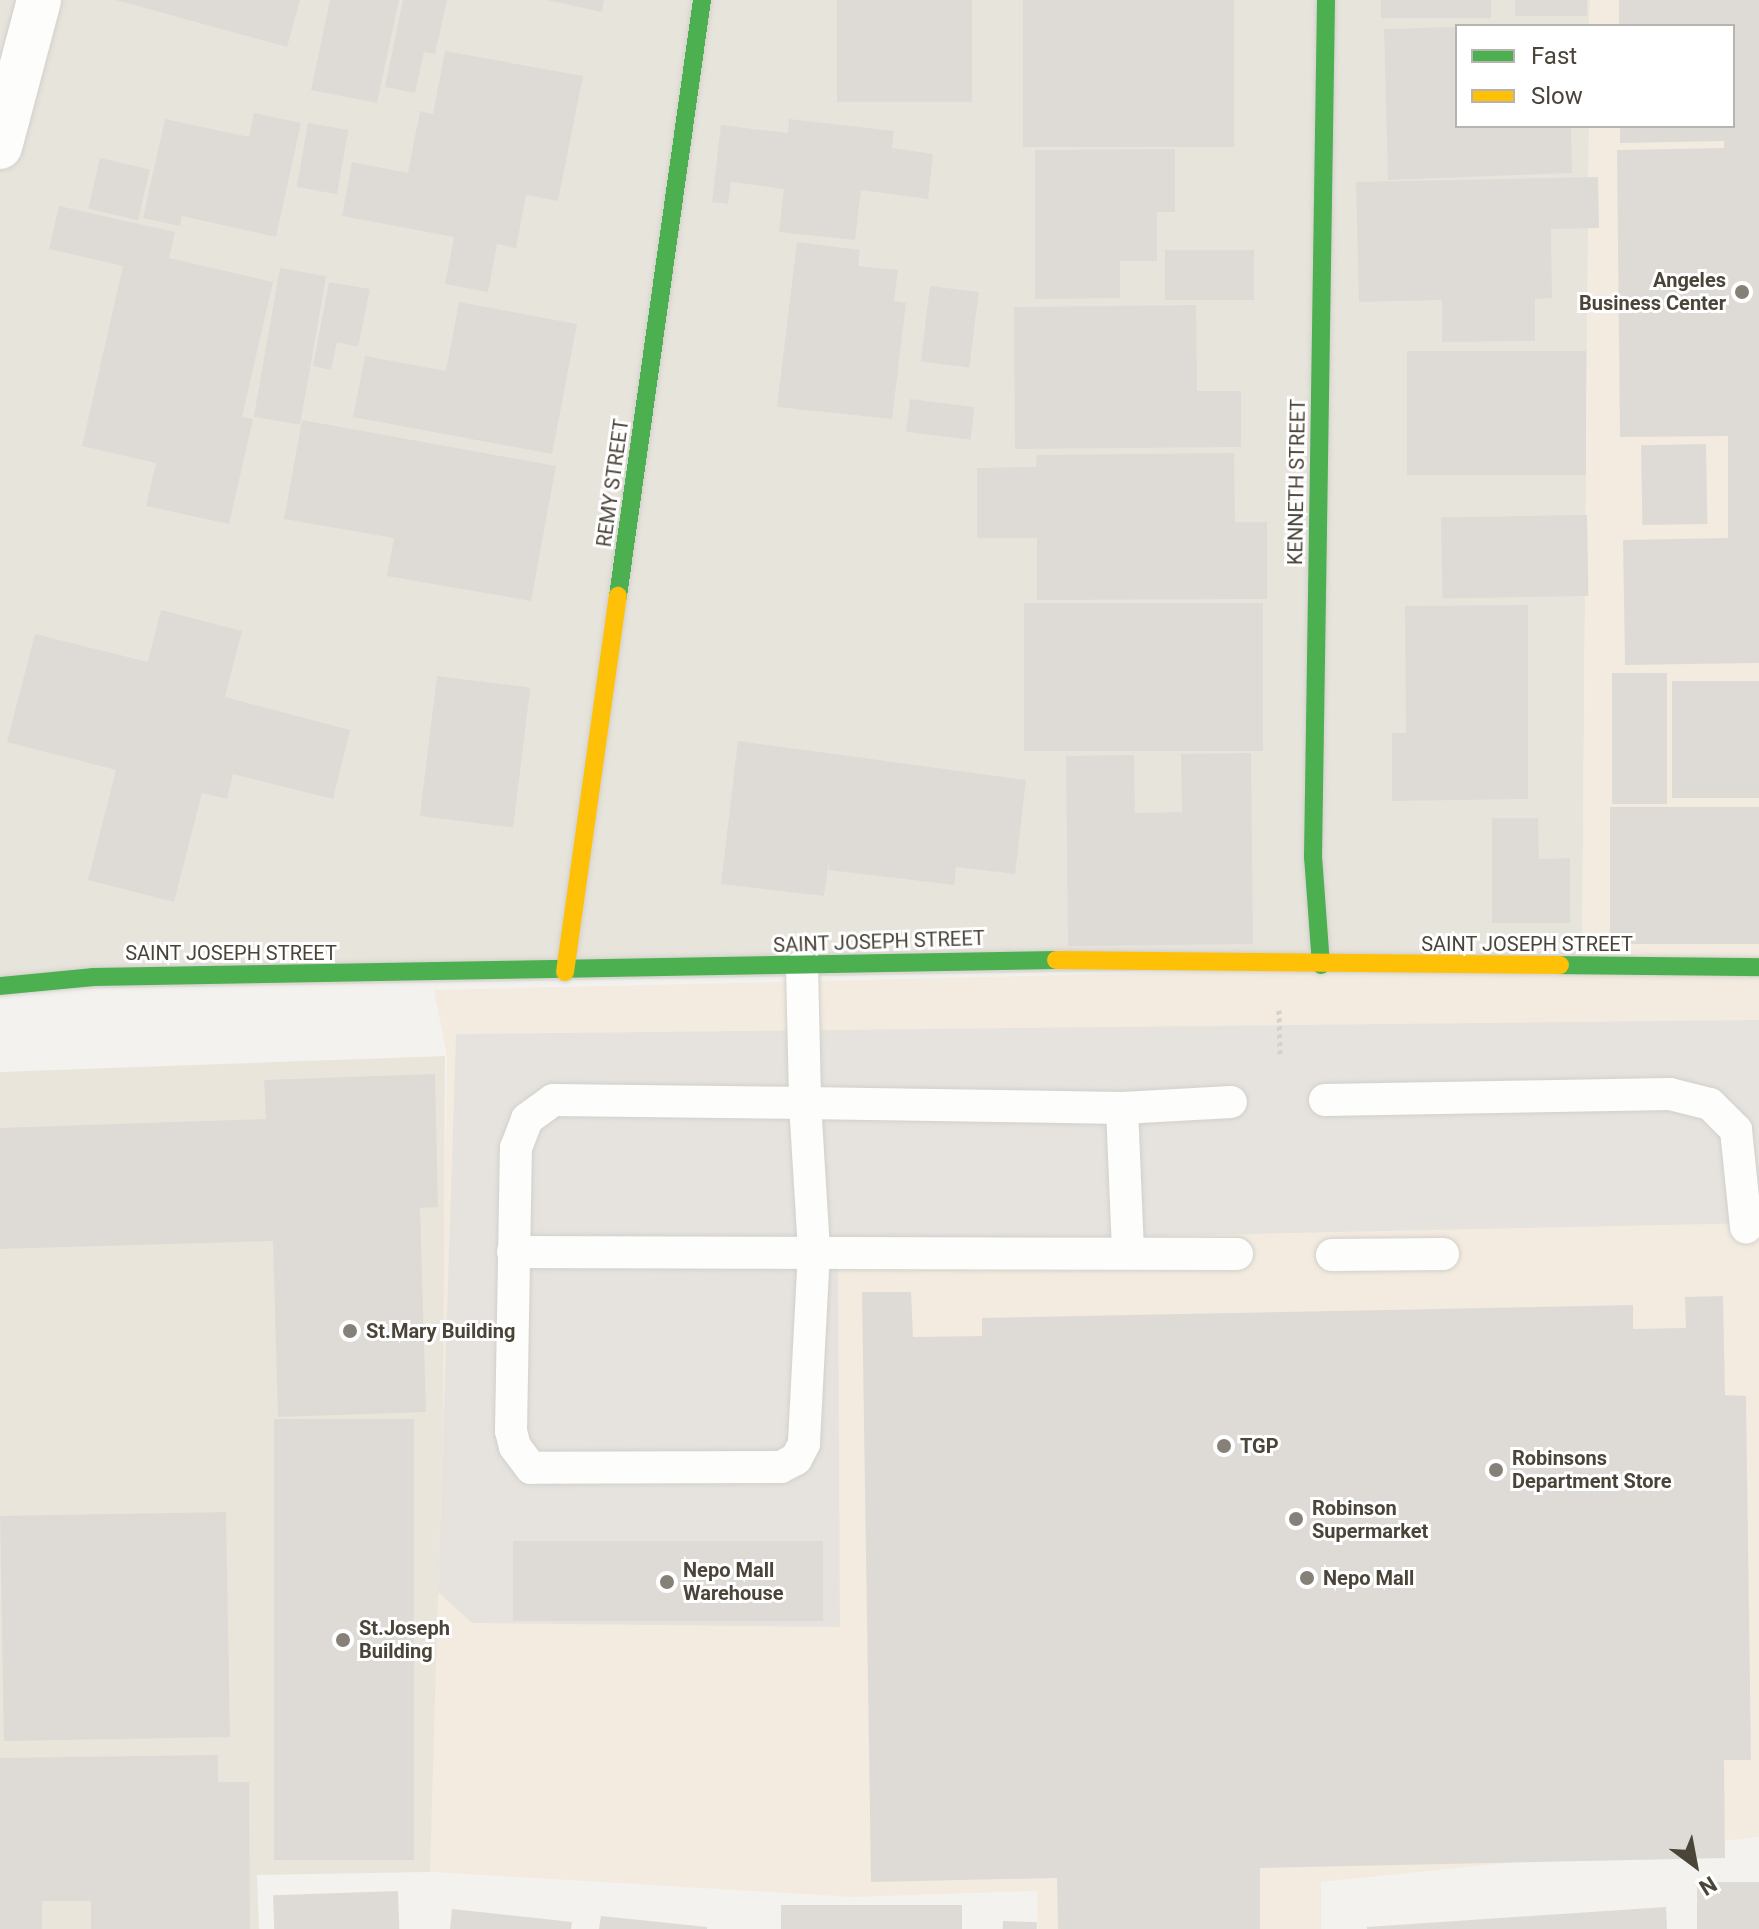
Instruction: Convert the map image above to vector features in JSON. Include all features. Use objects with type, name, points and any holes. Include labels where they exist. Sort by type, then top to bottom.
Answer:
[{"type":"street","points":[[0,147],[39,0]]},
{"type":"street","name":"REMY STREET","points":[[565,972],[702,0]]},
{"type":"street","name":"KENNETH STREET","points":[[1321,965],[1313,857],[1326,0]]},
{"type":"street","name":"SAINT JOSEPH STREET","points":[[0,986],[93,977],[565,972],[1016,960],[1759,967]]},
{"type":"lane","points":[[802,966],[805,1103],[814,1251],[804,1444],[796,1459],[781,1467],[531,1468],[515,1447],[511,1431],[516,1148],[527,1119],[553,1100],[805,1103],[1122,1108],[1231,1102]]},
{"type":"lane","points":[[1325,1100],[1670,1094],[1710,1104],[1736,1130],[1746,1227]]},
{"type":"lane","points":[[1122,1108],[1128,1253]]},
{"type":"lane","points":[[513,1252],[1237,1254]]},
{"type":"lane","points":[[1332,1255],[1443,1254]]},
{"type":"path","points":[[1280,1038],[1280,1054]]},
{"type":"shaded area","points":[[0,0],[1590,0],[1589,24],[1455,24],[1455,128],[1589,128],[1582,963],[0,990]]},
{"type":"shaded area","points":[[1590,0],[1759,0],[1759,1837],[1321,1882],[1321,1929],[1038,1929],[1037,1891],[853,1897],[430,1872],[447,1057],[434,990],[1582,963],[1589,128],[1735,128],[1735,24],[1589,24]]},
{"type":"shaded area","points":[[1759,1020],[1759,1223],[838,1243],[840,1627],[472,1623],[438,1592],[456,1034]]},
{"type":"shaded area","points":[[445,1056],[443,1424],[430,1872],[257,1875],[259,1929],[0,1929],[0,1072]]},
{"type":"building","points":[[116,0],[300,0],[287,47]]},
{"type":"building","points":[[330,0],[399,0],[377,103],[311,90]]},
{"type":"building","points":[[403,0],[447,0],[435,54],[424,52],[415,93],[385,87]]},
{"type":"building","points":[[547,0],[604,0],[602,12]]},
{"type":"building","points":[[837,0],[972,0],[972,102],[837,102]]},
{"type":"building","points":[[1023,0],[1234,0],[1234,147],[1023,147]]},
{"type":"building","points":[[1381,0],[1491,0],[1491,18],[1381,18]]},
{"type":"building","points":[[1515,0],[1587,0],[1587,16],[1515,16]]},
{"type":"building","points":[[1619,0],[1759,0],[1759,663],[1625,665],[1623,540],[1728,538],[1728,436],[1620,437],[1617,150],[1724,148],[1724,141],[1620,143],[1620,128],[1735,128],[1735,24],[1619,24]]},
{"type":"building","points":[[1455,27],[1455,128],[1571,128],[1572,173],[1388,180],[1384,29]]},
{"type":"building","points":[[445,51],[583,76],[558,201],[526,195],[516,248],[497,244],[488,292],[445,284],[454,237],[342,216],[352,162],[408,173],[420,111],[433,114]]},
{"type":"building","points":[[254,113],[301,123],[276,237],[182,216],[180,226],[143,218],[165,119],[249,137]]},
{"type":"building","points":[[789,119],[894,131],[892,148],[933,154],[928,199],[861,190],[855,240],[779,232],[784,189],[731,182],[728,204],[712,202],[721,125],[788,133]]},
{"type":"building","points":[[308,123],[348,130],[337,194],[297,187]]},
{"type":"building","points":[[1175,149],[1175,212],[1157,212],[1157,261],[1120,261],[1120,298],[1035,299],[1035,150]]},
{"type":"building","points":[[100,158],[150,169],[138,220],[88,209]]},
{"type":"building","points":[[1598,177],[1599,228],[1551,229],[1552,298],[1535,299],[1535,341],[1442,342],[1442,300],[1359,302],[1356,182]]},
{"type":"building","points":[[59,206],[175,232],[169,258],[273,282],[242,417],[253,419],[229,524],[146,506],[156,463],[82,446],[123,266],[49,249]]},
{"type":"building","points":[[797,242],[860,250],[858,266],[898,270],[894,301],[906,303],[892,419],[777,407]]},
{"type":"building","points":[[1165,250],[1254,250],[1254,300],[1165,300]]},
{"type":"building","points":[[280,268],[326,276],[300,425],[254,417]]},
{"type":"building","points":[[329,282],[370,289],[358,347],[337,342],[331,370],[313,366]]},
{"type":"building","points":[[930,286],[979,292],[969,367],[921,361]]},
{"type":"building","points":[[459,302],[577,324],[552,454],[353,417],[365,356],[446,371]]},
{"type":"building","points":[[1196,305],[1197,391],[1241,391],[1241,447],[1015,449],[1014,307]]},
{"type":"building","points":[[1407,351],[1586,351],[1586,475],[1407,475]]},
{"type":"building","points":[[910,399],[975,407],[970,440],[906,432]]},
{"type":"building","points":[[302,420],[556,466],[531,601],[387,576],[394,538],[284,519]]},
{"type":"building","points":[[1706,444],[1707,524],[1642,525],[1641,445]]},
{"type":"building","points":[[1234,453],[1235,522],[1267,522],[1267,599],[1037,600],[1037,538],[977,538],[977,468],[1036,467],[1037,455]]},
{"type":"building","points":[[1587,515],[1588,596],[1442,599],[1441,518]]},
{"type":"building","points":[[1024,603],[1263,603],[1263,751],[1024,751]]},
{"type":"building","points":[[1528,605],[1528,799],[1392,801],[1392,733],[1406,733],[1405,606]]},
{"type":"building","points":[[161,610],[242,631],[225,697],[350,730],[333,799],[233,774],[227,799],[202,793],[174,902],[88,880],[116,770],[7,742],[35,634],[148,662]]},
{"type":"building","points":[[1612,673],[1667,673],[1667,804],[1612,804]]},
{"type":"building","points":[[437,676],[530,687],[513,827],[420,816]]},
{"type":"building","points":[[1672,681],[1759,681],[1759,798],[1672,798]]},
{"type":"building","points":[[738,741],[1026,780],[1015,874],[956,867],[954,885],[829,870],[829,861],[824,896],[721,884]]},
{"type":"building","points":[[1251,753],[1253,944],[1068,946],[1066,756],[1134,755],[1135,813],[1182,812],[1181,754]]},
{"type":"building","points":[[1610,807],[1759,807],[1759,944],[1610,944]]},
{"type":"building","points":[[1492,818],[1538,818],[1539,859],[1570,858],[1570,923],[1492,923]]},
{"type":"building","name":"St.Mary Building","points":[[435,1074],[438,1207],[420,1208],[426,1412],[278,1417],[273,1241],[0,1249],[0,1128],[266,1119],[264,1080]]},
{"type":"building","name":"Nepo Mall","points":[[862,1292],[911,1292],[913,1337],[982,1336],[982,1318],[1633,1305],[1633,1329],[1686,1328],[1685,1297],[1723,1296],[1725,1395],[1746,1396],[1751,1760],[1724,1760],[1725,1858],[1260,1868],[1260,1929],[1058,1929],[1057,1878],[871,1882]]},
{"type":"building","name":"St.Joseph Building","points":[[274,1419],[414,1419],[414,1860],[274,1860]]},
{"type":"building","points":[[226,1512],[230,1737],[4,1741],[0,1516]]},
{"type":"building","name":"Nepo Mall Warehouse","points":[[513,1541],[823,1541],[823,1621],[513,1621]]},
{"type":"building","points":[[218,1755],[218,1782],[249,1782],[250,1929],[91,1929],[91,1901],[42,1901],[42,1929],[0,1929],[0,1758]]},
{"type":"building","points":[[1697,1882],[1759,1882],[1759,1929],[1697,1929]]},
{"type":"building","points":[[398,1891],[399,1929],[274,1929],[273,1895]]},
{"type":"building","points":[[781,1905],[962,1905],[962,1929],[781,1929]]},
{"type":"building","points":[[1666,1907],[1667,1929],[1367,1929],[1367,1927]]},
{"type":"building","points":[[452,1909],[572,1922],[571,1929],[450,1929]]},
{"type":"building","points":[[601,1916],[707,1927],[707,1929],[599,1929]]},
{"type":"building","points":[[1003,1921],[1037,1922],[1037,1929],[1003,1929]]},
{"type":"traffic: fast","points":[[618,596],[702,0]]},
{"type":"traffic: fast","points":[[1321,965],[1313,857],[1326,0]]},
{"type":"traffic: fast","points":[[0,986],[93,977],[1056,960]]},
{"type":"traffic: fast","points":[[1560,965],[1759,967]]},
{"type":"traffic: slow","points":[[565,972],[618,596]]},
{"type":"traffic: slow","points":[[1056,960],[1560,965]]},
{"type":"place","name":"Angeles Business Center","points":[[1742,292]]},
{"type":"place","name":"St.Mary Building","points":[[350,1331]]},
{"type":"place","name":"TGP","points":[[1224,1446]]},
{"type":"place","name":"Robinsons Department Store","points":[[1496,1470]]},
{"type":"place","name":"Robinson Supermarket","points":[[1296,1519]]},
{"type":"place","name":"Nepo Mall","points":[[1307,1578]]},
{"type":"place","name":"Nepo Mall Warehouse","points":[[667,1582]]},
{"type":"place","name":"St.Joseph Building","points":[[343,1640]]}]
